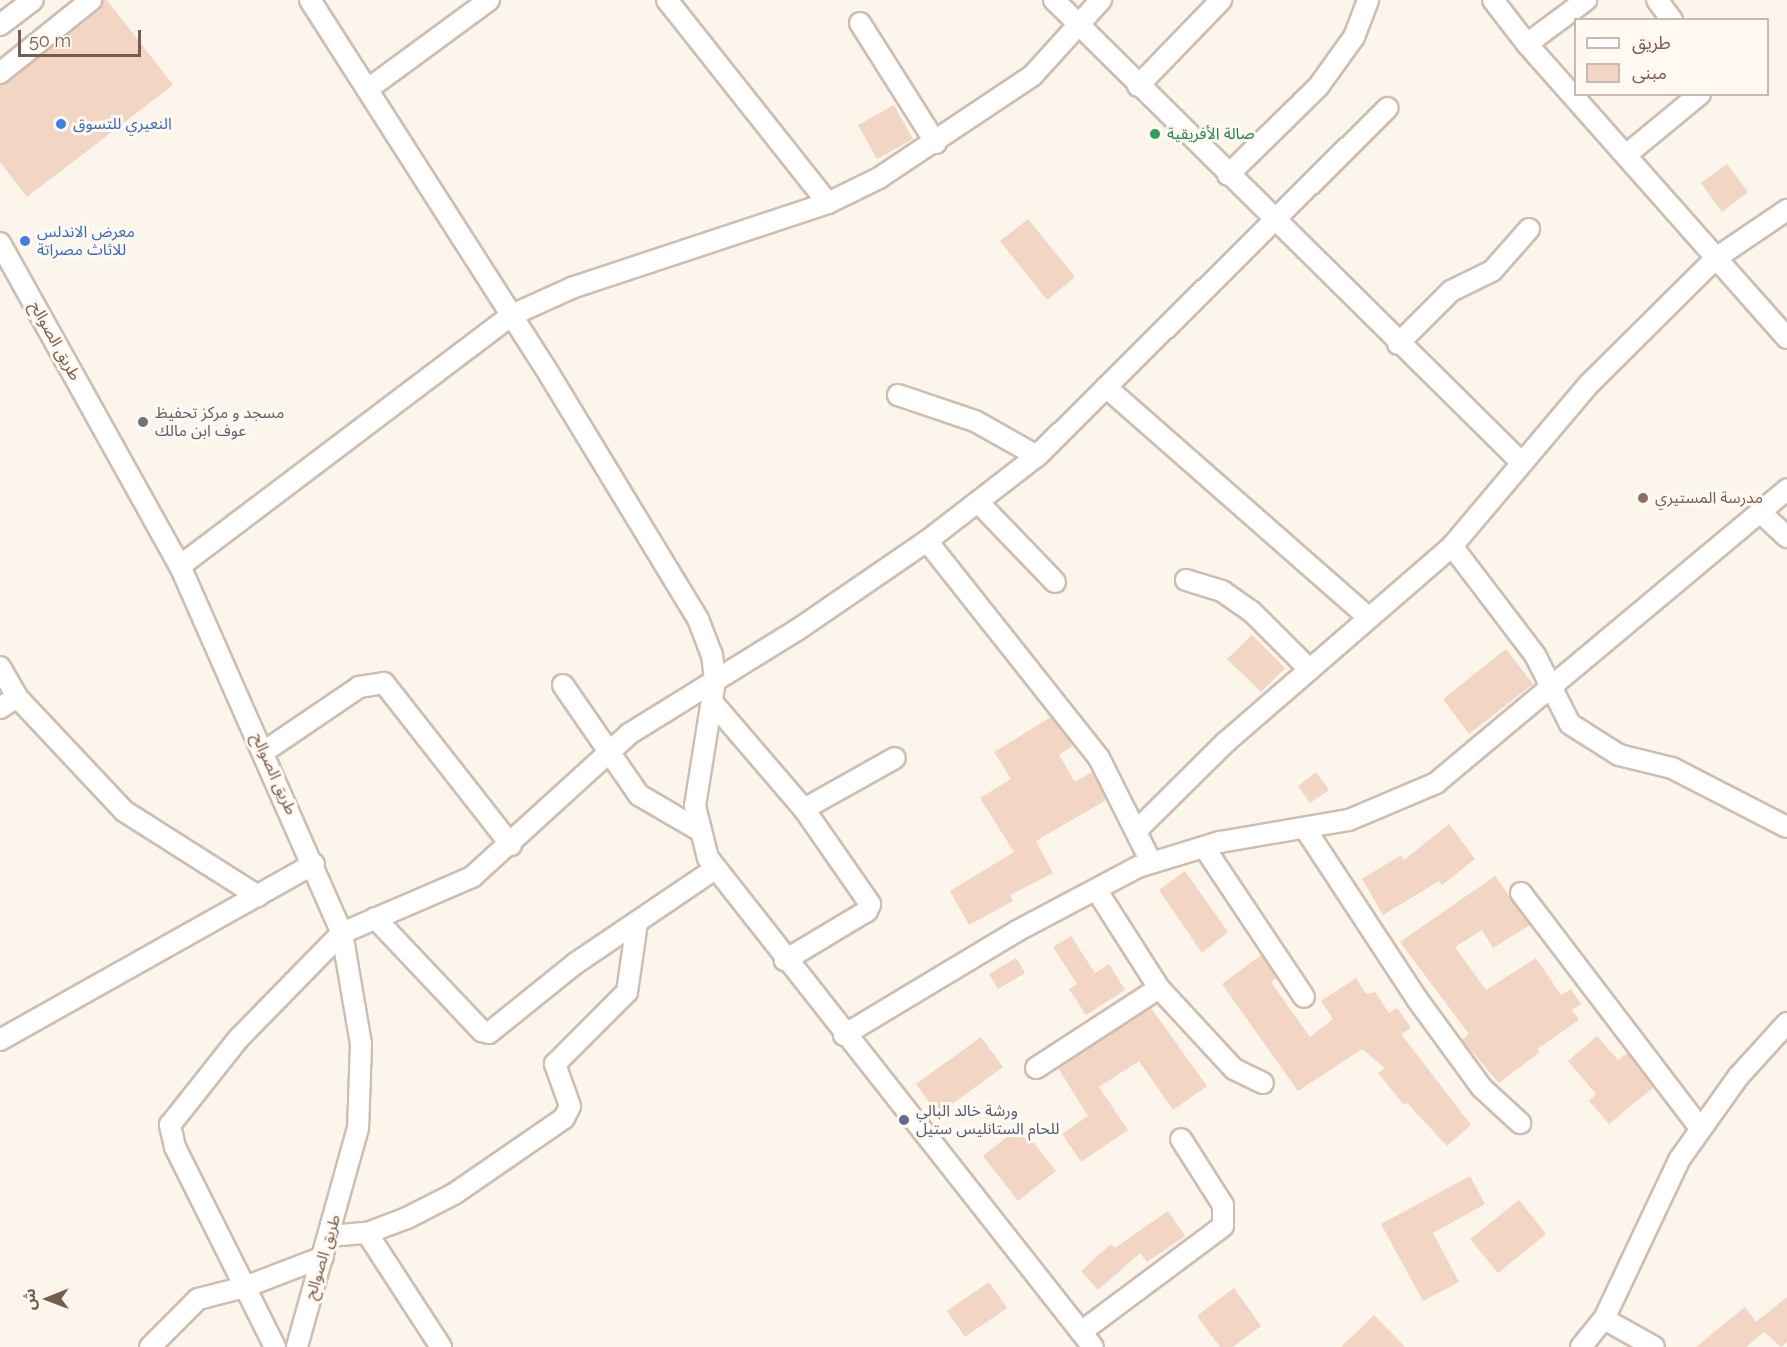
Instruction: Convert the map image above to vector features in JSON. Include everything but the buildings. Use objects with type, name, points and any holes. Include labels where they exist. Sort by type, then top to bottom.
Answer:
[{"type":"street","points":[[0,25],[33,0]]},
{"type":"street","points":[[0,73],[91,0]]},
{"type":"street","points":[[310,0],[512,315],[698,620],[712,655],[715,681],[713,703],[697,777],[698,829],[715,869],[844,1035],[1087,1339],[1223,1226],[1222,1205],[1182,1139]]},
{"type":"street","points":[[368,89],[489,0]]},
{"type":"street","points":[[667,0],[828,202]]},
{"type":"street","points":[[1054,0],[1398,344],[1521,463]]},
{"type":"street","points":[[180,566],[512,315],[606,276],[828,202],[936,143],[1032,76],[1101,0]]},
{"type":"street","points":[[1138,86],[1221,0]]},
{"type":"street","points":[[1228,175],[1318,87],[1354,37],[1368,0]]},
{"type":"street","points":[[1493,0],[1527,45],[1787,338]]},
{"type":"street","points":[[1527,45],[1586,0]]},
{"type":"street","points":[[1657,0],[1670,18]]},
{"type":"street","points":[[860,23],[936,143]]},
{"type":"street","points":[[1626,155],[1698,96]]},
{"type":"street","points":[[275,1347],[174,1148],[170,1125],[239,1038],[342,933],[472,877],[511,845],[629,734],[715,681],[927,541],[1037,456],[1276,221],[1387,108]]},
{"type":"street","points":[[1136,831],[1226,742],[1452,546],[1589,384],[1716,258],[1787,210]]},
{"type":"street","points":[[1398,344],[1451,291],[1492,271],[1529,229]]},
{"type":"street","name":"طريق الصوالح","points":[[0,243],[180,566],[265,751],[342,933],[357,1006],[362,1082],[356,1138],[297,1347]]},
{"type":"street","points":[[1106,387],[1368,617]]},
{"type":"street","points":[[898,395],[975,421],[1037,456]]},
{"type":"street","points":[[844,1035],[1017,931],[1151,862],[1204,847],[1306,830],[1376,812],[1436,783],[1550,685],[1787,489]]},
{"type":"street","points":[[978,502],[1055,582]]},
{"type":"street","points":[[1760,512],[1787,537]]},
{"type":"street","points":[[927,541],[1033,679],[1081,732],[1151,862]]},
{"type":"street","points":[[1452,546],[1512,620],[1550,685],[1561,713],[1594,742],[1697,779],[1787,827]]},
{"type":"street","points":[[1186,580],[1222,591],[1251,610],[1310,670]]},
{"type":"street","points":[[0,667],[16,697],[124,811],[258,896]]},
{"type":"street","points":[[265,751],[359,687],[384,683],[511,845]]},
{"type":"street","points":[[562,686],[607,755],[639,795],[698,829]]},
{"type":"street","points":[[0,708],[16,697]]},
{"type":"street","points":[[713,703],[804,809],[870,904],[867,911],[785,960]]},
{"type":"street","points":[[804,809],[895,758]]},
{"type":"street","points":[[1306,830],[1430,1017],[1482,1088],[1520,1124]]},
{"type":"street","points":[[1204,847],[1304,997]]},
{"type":"street","points":[[0,1040],[314,864]]},
{"type":"street","points":[[375,918],[486,1034],[576,963],[715,869]]},
{"type":"street","points":[[1096,891],[1159,988],[1234,1069],[1263,1083]]},
{"type":"street","points":[[1521,893],[1700,1128]]},
{"type":"street","points":[[329,1236],[367,1233],[454,1194],[564,1118],[570,1106],[555,1064],[627,992],[637,923]]},
{"type":"street","points":[[1036,1068],[1159,988]]},
{"type":"street","points":[[1581,1347],[1604,1318],[1679,1160],[1700,1128],[1787,1023]]},
{"type":"street","points":[[367,1233],[441,1347]]},
{"type":"street","points":[[150,1347],[198,1299],[245,1287],[323,1257]]},
{"type":"street","points":[[1604,1318],[1654,1347]]},
{"type":"place","name":"النعيري للتسوق","points":[[61,124]]},
{"type":"place","name":"صالة الأفريقية","points":[[1155,134]]},
{"type":"place","name":"معرض الاندلس للاثاث مصراتة","points":[[25,241]]},
{"type":"place","name":"مسجد و مركز تحفيظ عوف ابن مالك","points":[[143,422]]},
{"type":"place","name":"مدرسة المستيري","points":[[1643,498]]},
{"type":"place","name":"ورشة خالد البالي للحام الستانليس ستيل","points":[[904,1120]]}]
